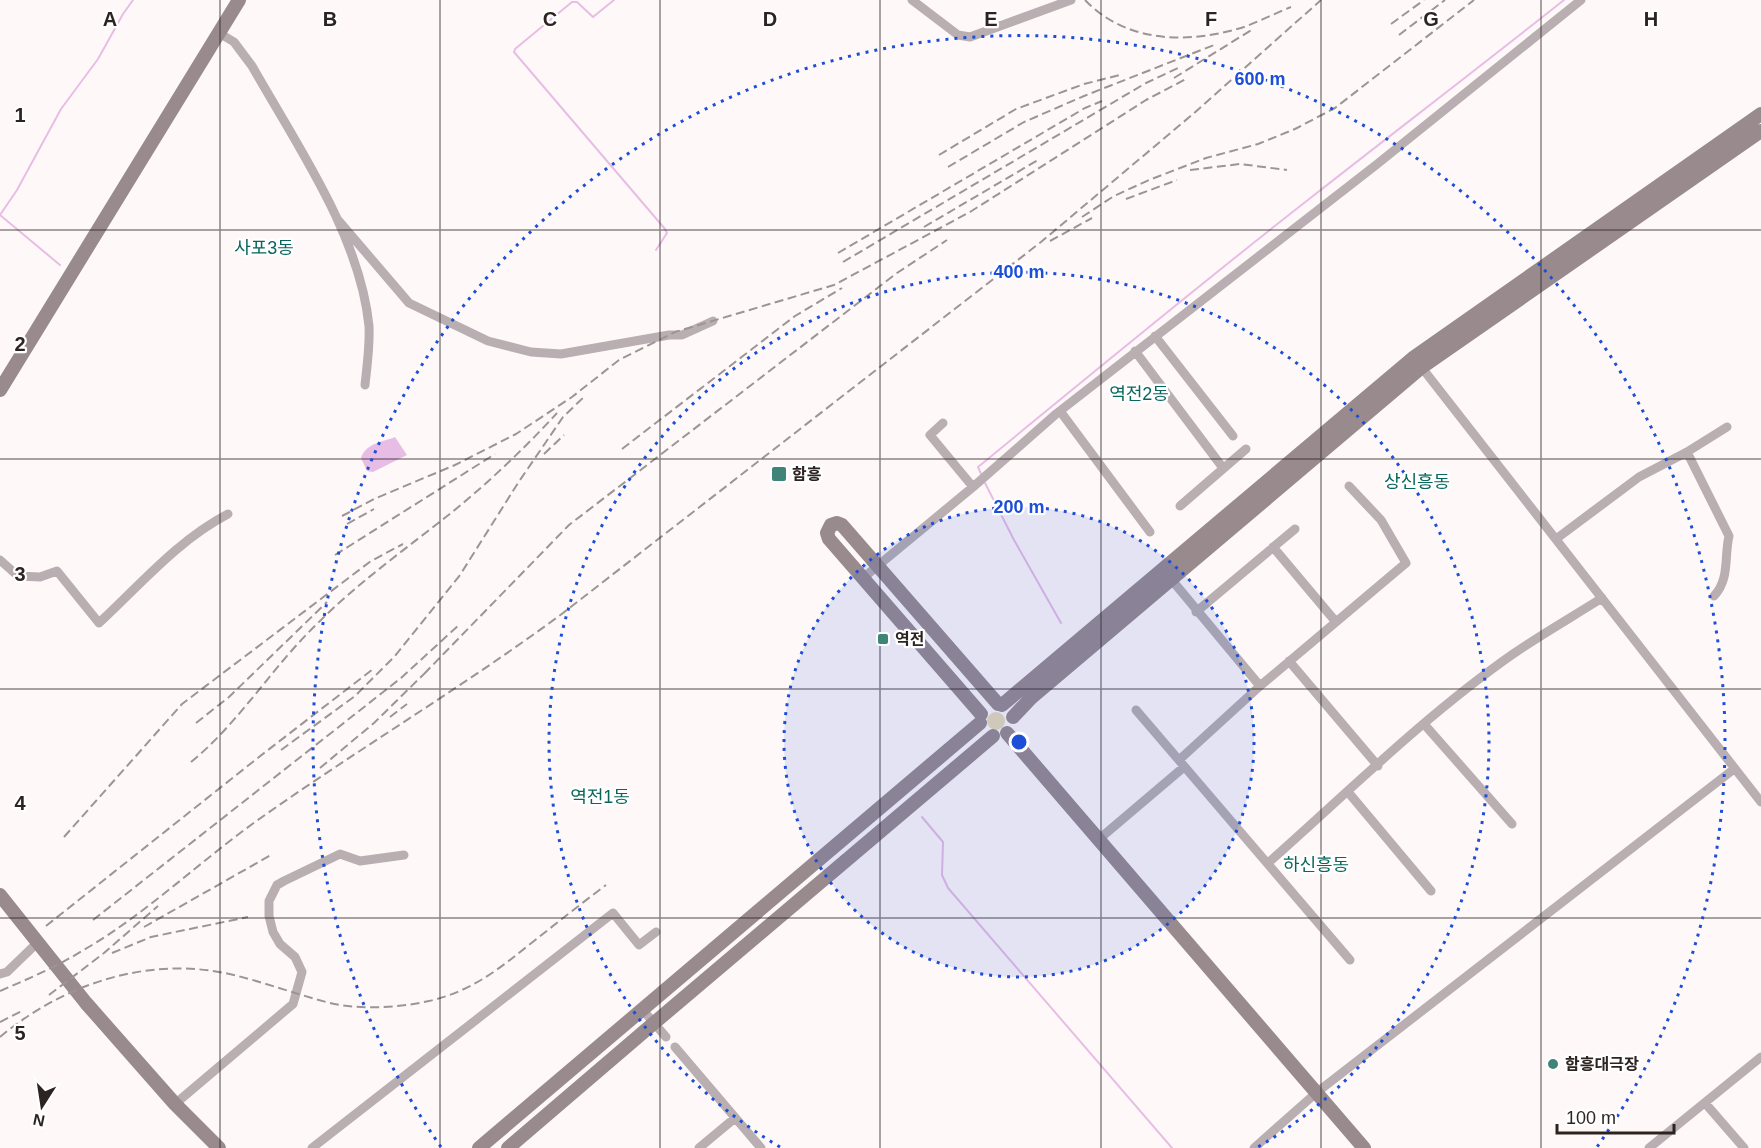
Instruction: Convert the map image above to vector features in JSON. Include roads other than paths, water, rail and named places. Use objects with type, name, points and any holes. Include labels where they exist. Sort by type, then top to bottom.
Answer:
[{"type":"main road","points":[[0,390],[239,0]]},
{"type":"main road","points":[[479,1148],[981,718],[987,707],[1000,704],[1417,363],[1761,114]]},
{"type":"main road","points":[[1013,717],[1171,579],[1298,473],[1417,363],[1761,131]]},
{"type":"main road","points":[[837,523],[842,525],[1000,704],[1009,710],[1013,717],[1012,726],[1007,733],[999,737],[983,730],[981,718],[829,539],[827,530],[831,525],[837,523]]},
{"type":"main road","points":[[1007,733],[1364,1148]]},
{"type":"main road","points":[[508,1148],[993,736]]},
{"type":"main road","points":[[0,895],[86,1003],[175,1104],[219,1148]]},
{"type":"street","points":[[912,0],[963,37],[970,37],[1071,0]]},
{"type":"street","points":[[863,578],[1060,411],[1376,165],[1581,0]]},
{"type":"street","points":[[219,33],[234,42],[252,66],[338,220],[354,263],[367,312],[369,340],[365,385]]},
{"type":"street","points":[[338,220],[409,303],[480,338],[514,349],[545,354],[572,353],[669,335],[682,335],[713,321]]},
{"type":"street","points":[[1155,336],[1233,436]]},
{"type":"street","points":[[1136,351],[1223,468]]},
{"type":"street","points":[[1417,363],[1761,802]]},
{"type":"street","points":[[1060,411],[1150,532]]},
{"type":"street","points":[[943,423],[930,435],[973,487]]},
{"type":"street","points":[[1556,539],[1639,477],[1687,452],[1727,427]]},
{"type":"street","points":[[1180,506],[1246,449]]},
{"type":"street","points":[[1687,452],[1729,536],[1726,548],[1725,579],[1714,596]]},
{"type":"street","points":[[1098,840],[1182,764],[1260,686],[1406,563],[1381,520],[1349,486]]},
{"type":"street","points":[[0,560],[18,576],[40,577],[57,571],[99,623],[201,530],[228,514]]},
{"type":"street","points":[[1196,612],[1295,529]]},
{"type":"street","points":[[1273,547],[1336,622]]},
{"type":"street","points":[[1171,579],[1196,612],[1260,686]]},
{"type":"street","points":[[1268,864],[1424,724],[1514,654],[1602,598]]},
{"type":"street","points":[[1288,661],[1378,766]]},
{"type":"street","points":[[1136,710],[1350,960]]},
{"type":"street","points":[[1424,724],[1512,824]]},
{"type":"street","points":[[1254,1148],[1316,1093],[1734,769]]},
{"type":"street","points":[[1348,792],[1431,891]]},
{"type":"street","points":[[175,1104],[293,1004],[302,972],[295,957],[280,944],[273,932],[269,916],[269,901],[277,885],[340,854],[360,861],[404,855]]},
{"type":"street","points":[[312,1148],[613,913],[639,945],[656,932]]},
{"type":"street","points":[[0,974],[7,972],[37,942]]},
{"type":"street","points":[[642,1010],[666,1037]]},
{"type":"street","points":[[675,1047],[761,1148]]},
{"type":"street","points":[[1649,1148],[1761,1057]]},
{"type":"street","points":[[1705,1103],[1744,1148]]},
{"type":"street","points":[[699,1148],[735,1118]]},
{"type":"waterway","points":[[60,265],[0,215],[17,190],[61,109],[98,59],[133,0]]},
{"type":"waterway","points":[[614,0],[593,17],[577,2],[572,2],[514,52],[665,229],[667,233],[656,250]]},
{"type":"waterway","points":[[981,474],[978,467],[1145,330],[1564,0]]},
{"type":"waterway","points":[[985,483],[1061,623]]},
{"type":"waterway","points":[[922,817],[943,842],[942,875],[948,888],[1172,1148]]},
{"type":"railway","points":[[1085,0],[1120,25],[1140,32],[1181,38],[1223,33],[1244,27],[1291,7]]},
{"type":"railway","points":[[0,991],[62,962],[130,920],[265,815],[563,613],[1041,242],[1193,114],[1321,0]]},
{"type":"railway","points":[[1391,24],[1424,0]]},
{"type":"railway","points":[[1399,35],[1445,0]]},
{"type":"railway","points":[[1082,217],[1114,196],[1149,180],[1206,158],[1258,144],[1295,129],[1335,108],[1474,0]]},
{"type":"railway","points":[[1174,78],[1253,29]]},
{"type":"railway","points":[[948,167],[1024,122],[1214,45]]},
{"type":"railway","points":[[843,262],[1146,83],[1180,67]]},
{"type":"railway","points":[[939,155],[1016,109],[1084,84],[1120,75]]},
{"type":"railway","points":[[342,516],[374,499],[455,465],[516,434],[572,397],[619,360],[675,332],[834,285],[970,212],[1146,100],[1188,78]]},
{"type":"railway","points":[[838,253],[1085,108],[1102,101]]},
{"type":"railway","points":[[924,227],[1038,160]]},
{"type":"railway","points":[[1190,170],[1240,164],[1287,170]]},
{"type":"railway","points":[[1126,199],[1177,180]]},
{"type":"railway","points":[[1050,241],[1092,218]]},
{"type":"railway","points":[[424,674],[569,525],[897,273],[947,240]]},
{"type":"railway","points":[[622,449],[795,316],[842,288]]},
{"type":"railway","points":[[281,750],[355,696],[395,656],[460,575],[563,417],[586,395]]},
{"type":"railway","points":[[191,762],[225,730],[285,658],[332,609],[479,490],[557,413]]},
{"type":"railway","points":[[544,454],[564,435]]},
{"type":"railway","points":[[335,555],[495,454]]},
{"type":"railway","points":[[347,524],[374,509]]},
{"type":"railway","points":[[64,837],[182,704],[371,561],[403,544]]},
{"type":"railway","points":[[196,723],[229,697],[327,602]]},
{"type":"railway","points":[[93,920],[401,678],[460,624]]},
{"type":"railway","points":[[46,926],[373,669]]},
{"type":"railway","points":[[320,768],[374,723],[429,669]]},
{"type":"railway","points":[[390,717],[407,704]]},
{"type":"railway","points":[[144,927],[271,855]]},
{"type":"railway","points":[[0,1037],[53,1001],[82,988],[143,971],[206,970],[238,976],[330,1003],[354,1007],[392,1007],[445,997],[485,977],[606,885]]},
{"type":"railway","points":[[49,995],[104,953],[158,906]]},
{"type":"railway","points":[[112,953],[151,937],[248,917]]},
{"type":"railway","points":[[0,1022],[24,1010]]},
{"type":"place","name":"함흥","points":[[779,474]]},
{"type":"place","name":"역전","points":[[883,639]]},
{"type":"place","name":"함흥대극장","points":[[1553,1064]]},
{"type":"district","name":"사포3동","points":[[264,248]]},
{"type":"district","name":"역전2동","points":[[1139,394]]},
{"type":"district","name":"상신흥동","points":[[1417,482]]},
{"type":"district","name":"역전1동","points":[[600,797]]},
{"type":"district","name":"하신흥동","points":[[1316,865]]}]
